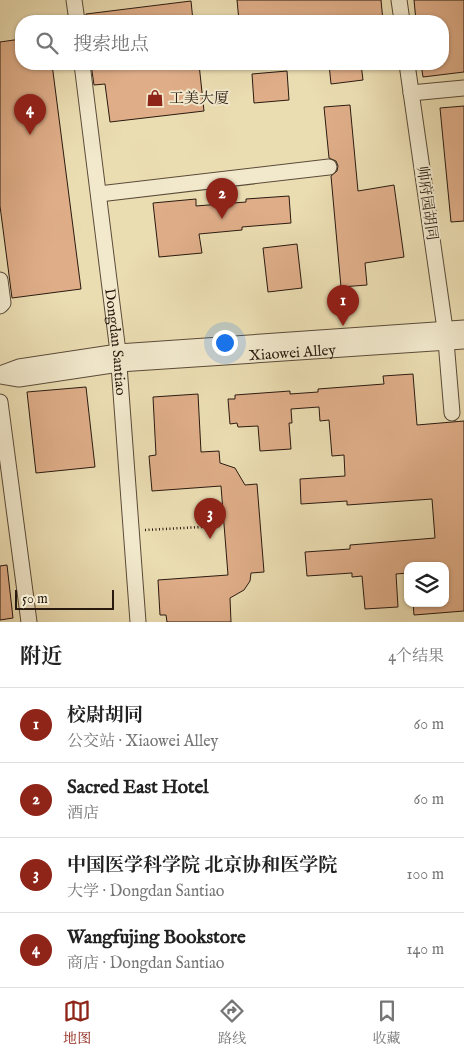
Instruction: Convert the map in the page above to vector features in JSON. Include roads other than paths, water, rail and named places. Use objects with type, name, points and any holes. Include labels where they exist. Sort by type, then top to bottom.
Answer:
[{"type":"street","points":[[74,0],[76,15]]},
{"type":"street","points":[[399,0],[401,15]]},
{"type":"street","name":"Dongdan Santiao","points":[[83,70],[118,358],[138,622]]},
{"type":"street","name":"帅府园胡同","points":[[408,70],[446,336],[452,413]]},
{"type":"street","points":[[411,94],[464,88]]},
{"type":"street","points":[[99,194],[329,167]]},
{"type":"street","points":[[0,280],[3,303],[0,306]]},
{"type":"street","name":"Xiaowei Alley","points":[[446,336],[464,328]]},
{"type":"street","name":"Xiaowei Alley","points":[[0,375],[19,367],[118,358],[446,336],[464,341]]},
{"type":"street","points":[[0,402],[29,622]]},
{"type":"place","name":"工美大厦","points":[[155,98]]},
{"type":"place","name":"Wangfujing Bookstore","points":[[30,135]]},
{"type":"place","name":"Sacred East Hotel","points":[[222,219]]},
{"type":"place","name":"校尉胡同","points":[[343,326]]},
{"type":"place","name":"中国医学科学院 北京协和医学院","points":[[210,539]]}]
